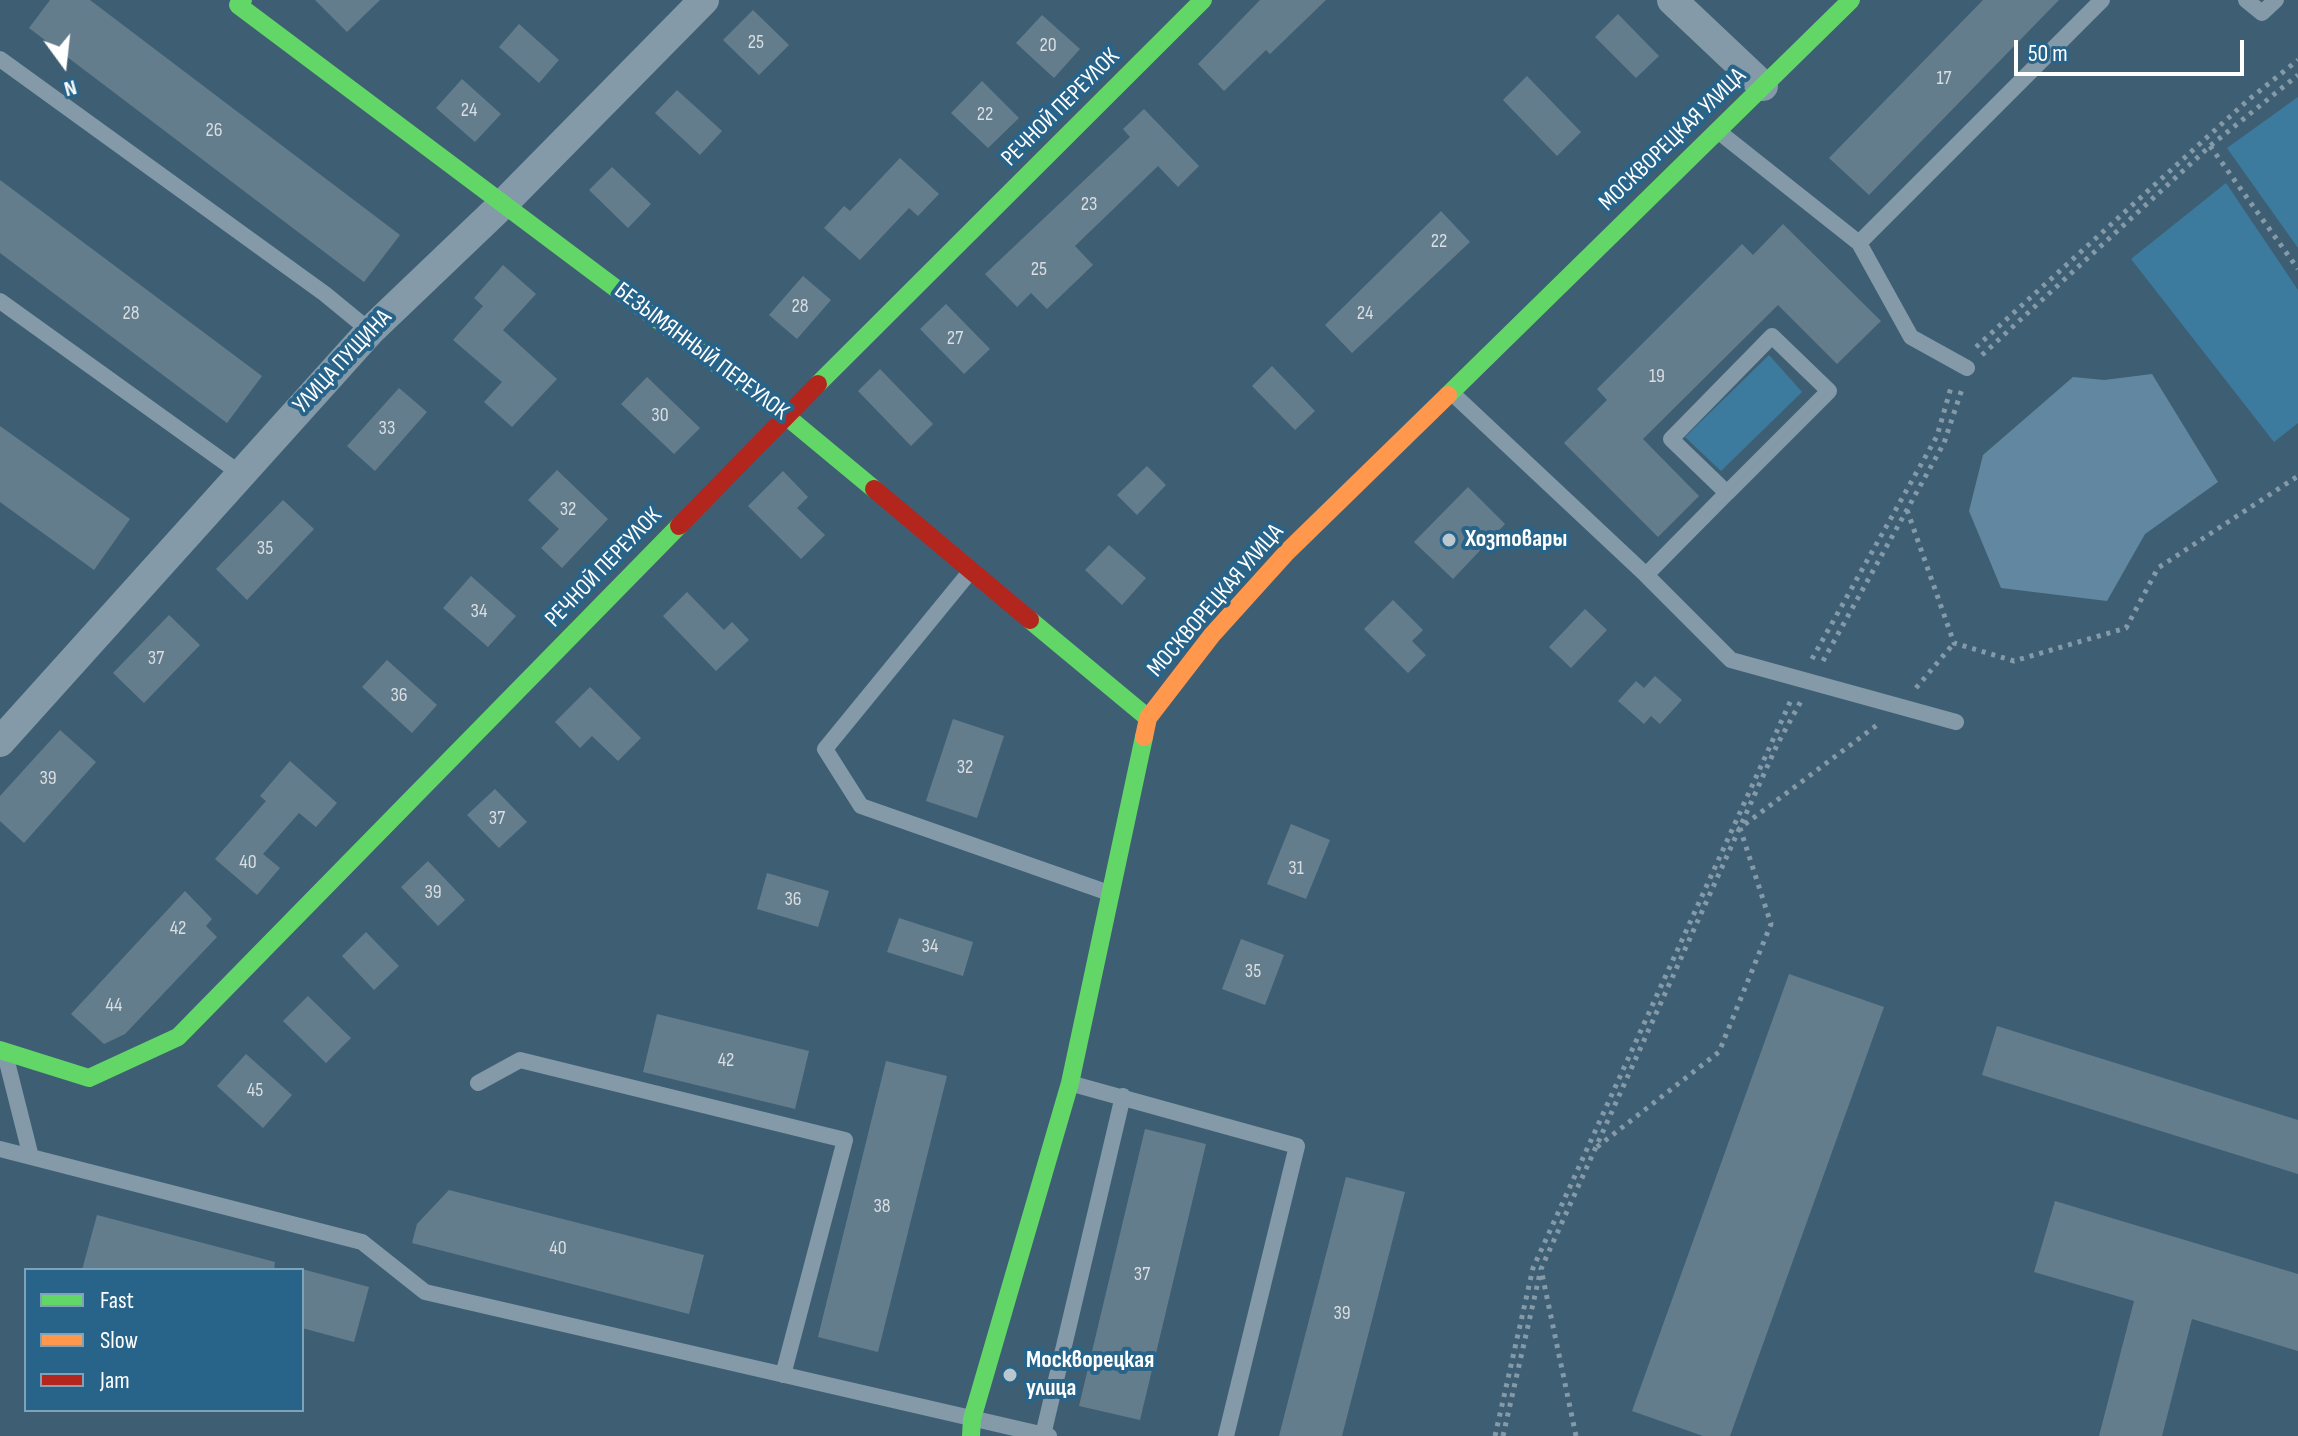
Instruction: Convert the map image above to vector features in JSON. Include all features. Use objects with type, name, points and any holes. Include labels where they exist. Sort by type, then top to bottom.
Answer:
[{"type":"street","name":"УЛИЦА ПУЩИНА","points":[[0,742],[370,331],[503,204],[704,0]]},
{"type":"street","name":"РЕЧНОЙ ПЕРЕУЛОК","points":[[2,1052],[89,1078],[178,1037],[786,416],[1203,0]]},
{"type":"street","points":[[1672,0],[1763,86]]},
{"type":"street","name":"МОСКВОРЕЦКАЯ УЛИЦА","points":[[972,1428],[1070,1083],[1148,718],[1212,635],[1287,552],[1449,390],[1851,0]]},
{"type":"street","name":"БЕЗЫМЯННЫЙ ПЕРЕУЛОК","points":[[238,2],[786,416],[1148,718]]},
{"type":"lane","points":[[1859,243],[2102,0]]},
{"type":"lane","points":[[2246,0],[2262,13],[2276,0]]},
{"type":"lane","points":[[0,59],[325,294],[370,331]]},
{"type":"lane","points":[[1717,131],[1859,243],[1911,337],[1967,368]]},
{"type":"lane","points":[[0,301],[241,474]]},
{"type":"lane","points":[[1646,575],[1829,391],[1772,336],[1671,439],[1727,493]]},
{"type":"lane","points":[[1449,390],[1646,575],[1731,660],[1956,722]]},
{"type":"lane","points":[[971,570],[825,749],[861,806],[1110,894]]},
{"type":"lane","points":[[2,1052],[31,1157]]},
{"type":"lane","points":[[478,1083],[520,1060],[845,1140],[783,1375]]},
{"type":"lane","points":[[1070,1083],[1297,1146],[1226,1436]]},
{"type":"lane","points":[[0,1149],[362,1242],[425,1292],[783,1375],[972,1428],[1046,1435],[1123,1096]]},
{"type":"path","points":[[2210,146],[2298,269]]},
{"type":"path","points":[[1954,643],[2014,661],[2126,628],[2158,568],[2298,476]]},
{"type":"path","points":[[1907,510],[1954,643]]},
{"type":"path","points":[[1595,1148],[1719,1052],[1771,924],[1740,828],[1900,708],[1954,643]]},
{"type":"path","points":[[1503,1436],[1541,1269]]},
{"type":"shaded area","points":[[2298,97],[2298,248],[2227,148]]},
{"type":"shaded area","points":[[2226,183],[2298,290],[2298,423],[2274,442],[2131,259]]},
{"type":"shaded area","points":[[1769,355],[1802,392],[1721,471],[1685,437]]},
{"type":"shaded area","points":[[2152,374],[2218,482],[2145,534],[2107,601],[2001,588],[1969,511],[1983,455],[2073,377],[2104,380]]},
{"type":"building","points":[[50,0],[90,0],[400,235],[364,282],[29,28]]},
{"type":"building","points":[[315,0],[380,0],[347,32]]},
{"type":"building","points":[[1260,0],[1326,0],[1270,54],[1266,50],[1224,91],[1198,64]]},
{"type":"building","points":[[1983,0],[2059,0],[1869,195],[1829,158]]},
{"type":"building","points":[[753,10],[789,45],[759,75],[723,40]]},
{"type":"building","points":[[1618,14],[1659,56],[1636,78],[1595,37]]},
{"type":"building","points":[[1042,15],[1080,49],[1054,78],[1016,43]]},
{"type":"building","points":[[519,24],[559,60],[539,83],[499,47]]},
{"type":"building","points":[[1527,76],[1581,132],[1557,156],[1503,100]]},
{"type":"building","points":[[462,79],[501,114],[475,142],[436,108]]},
{"type":"building","points":[[982,81],[1019,118],[988,148],[951,113]]},
{"type":"building","points":[[677,90],[722,131],[700,155],[655,113]]},
{"type":"building","points":[[1144,109],[1199,166],[1178,187],[1158,166],[1075,246],[1093,265],[1047,309],[1031,293],[1017,307],[985,274],[1130,137],[1123,129]]},
{"type":"building","points":[[900,158],[939,194],[918,216],[909,208],[860,260],[824,228],[844,206],[850,211]]},
{"type":"building","points":[[612,167],[651,204],[628,228],[589,190]]},
{"type":"building","points":[[0,180],[262,376],[227,423],[0,253]]},
{"type":"building","points":[[1441,211],[1470,242],[1352,353],[1325,325]]},
{"type":"building","points":[[1783,224],[1881,321],[1837,364],[1778,305],[1643,439],[1699,496],[1658,537],[1564,443],[1607,400],[1597,389],[1742,244],[1753,255]]},
{"type":"building","points":[[503,265],[536,294],[503,330],[557,379],[512,427],[484,402],[502,382],[453,340],[483,306],[474,298]]},
{"type":"building","points":[[803,276],[831,300],[797,339],[769,315]]},
{"type":"building","points":[[946,304],[990,349],[964,374],[920,329]]},
{"type":"building","points":[[1272,366],[1315,411],[1295,430],[1252,386]]},
{"type":"building","points":[[880,369],[933,424],[911,446],[858,391]]},
{"type":"building","points":[[647,377],[700,428],[674,454],[621,404]]},
{"type":"building","points":[[399,388],[427,412],[375,471],[347,446]]},
{"type":"building","points":[[0,426],[130,519],[94,570],[0,502]]},
{"type":"building","points":[[1147,466],[1166,485],[1137,515],[1117,495]]},
{"type":"building","points":[[557,470],[608,519],[562,568],[541,548],[559,529],[528,500]]},
{"type":"building","points":[[783,471],[808,497],[797,508],[825,535],[801,559],[748,506]]},
{"type":"building","points":[[1468,487],[1505,524],[1453,579],[1414,542]]},
{"type":"building","points":[[283,500],[314,529],[247,600],[216,569]]},
{"type":"building","points":[[1109,545],[1146,578],[1122,605],[1085,570]]},
{"type":"building","points":[[471,576],[516,616],[488,647],[443,608]]},
{"type":"building","points":[[687,592],[724,630],[732,622],[749,640],[716,671],[663,616]]},
{"type":"building","points":[[1393,600],[1423,630],[1412,641],[1426,655],[1408,673],[1364,629]]},
{"type":"building","points":[[1585,609],[1607,630],[1571,668],[1549,647]]},
{"type":"building","points":[[169,615],[200,645],[144,703],[113,673]]},
{"type":"building","points":[[387,660],[437,705],[412,733],[362,687]]},
{"type":"building","points":[[1655,676],[1682,700],[1660,724],[1651,716],[1644,724],[1618,701],[1636,681],[1644,688]]},
{"type":"building","points":[[590,687],[641,738],[618,761],[592,736],[580,748],[555,722]]},
{"type":"building","points":[[953,719],[1004,736],[977,818],[926,801]]},
{"type":"building","points":[[60,730],[96,762],[24,843],[0,821],[0,796]]},
{"type":"building","points":[[290,761],[337,803],[316,827],[299,813],[263,854],[280,868],[257,895],[215,859],[266,801],[260,796]]},
{"type":"building","points":[[495,789],[527,822],[499,848],[467,815]]},
{"type":"building","points":[[1291,824],[1330,840],[1306,899],[1267,884]]},
{"type":"building","points":[[428,861],[465,900],[438,926],[401,887]]},
{"type":"building","points":[[767,873],[829,891],[818,927],[757,909]]},
{"type":"building","points":[[185,891],[212,919],[206,926],[217,937],[125,1034],[104,1044],[71,1014]]},
{"type":"building","points":[[899,918],[973,942],[963,976],[887,952]]},
{"type":"building","points":[[366,932],[399,966],[374,990],[342,956]]},
{"type":"building","points":[[1241,939],[1284,955],[1265,1005],[1222,989]]},
{"type":"building","points":[[1789,974],[1884,1007],[1730,1436],[1703,1436],[1632,1411]]},
{"type":"building","points":[[308,996],[351,1038],[326,1063],[283,1021]]},
{"type":"building","points":[[657,1014],[809,1051],[795,1109],[643,1072]]},
{"type":"building","points":[[1997,1026],[2298,1120],[2298,1174],[1982,1075]]},
{"type":"building","points":[[246,1054],[292,1095],[263,1128],[217,1086]]},
{"type":"building","points":[[886,1061],[947,1076],[878,1352],[818,1337]]},
{"type":"building","points":[[1145,1129],[1206,1144],[1140,1420],[1079,1406]]},
{"type":"building","points":[[1346,1177],[1405,1192],[1342,1436],[1279,1436]]},
{"type":"building","points":[[449,1190],[704,1255],[689,1314],[412,1243],[417,1224]]},
{"type":"building","points":[[2055,1201],[2298,1274],[2298,1351],[2192,1319],[2162,1436],[2099,1436],[2134,1301],[2034,1272]]},
{"type":"building","points":[[97,1215],[275,1262],[274,1268],[83,1268]]},
{"type":"building","points":[[304,1270],[369,1287],[354,1342],[304,1329]]},
{"type":"traffic: fast","points":[[243,0],[238,5],[786,416],[874,489]]},
{"type":"traffic: fast","points":[[818,384],[1203,0]]},
{"type":"traffic: fast","points":[[1448,395],[1851,0]]},
{"type":"traffic: fast","points":[[0,1050],[89,1078],[178,1037],[679,526]]},
{"type":"traffic: fast","points":[[1030,620],[1148,718]]},
{"type":"traffic: fast","points":[[971,1436],[972,1419],[1070,1083],[1144,737]]},
{"type":"traffic: slow","points":[[1144,737],[1148,718],[1212,635],[1287,552],[1448,395]]},
{"type":"traffic: jam","points":[[679,526],[818,384]]},
{"type":"traffic: jam","points":[[874,489],[1030,620]]},
{"type":"place","name":"Хозтовары","points":[[1449,540]]},
{"type":"place","name":"Москворецкая улица","points":[[1010,1375]]}]
